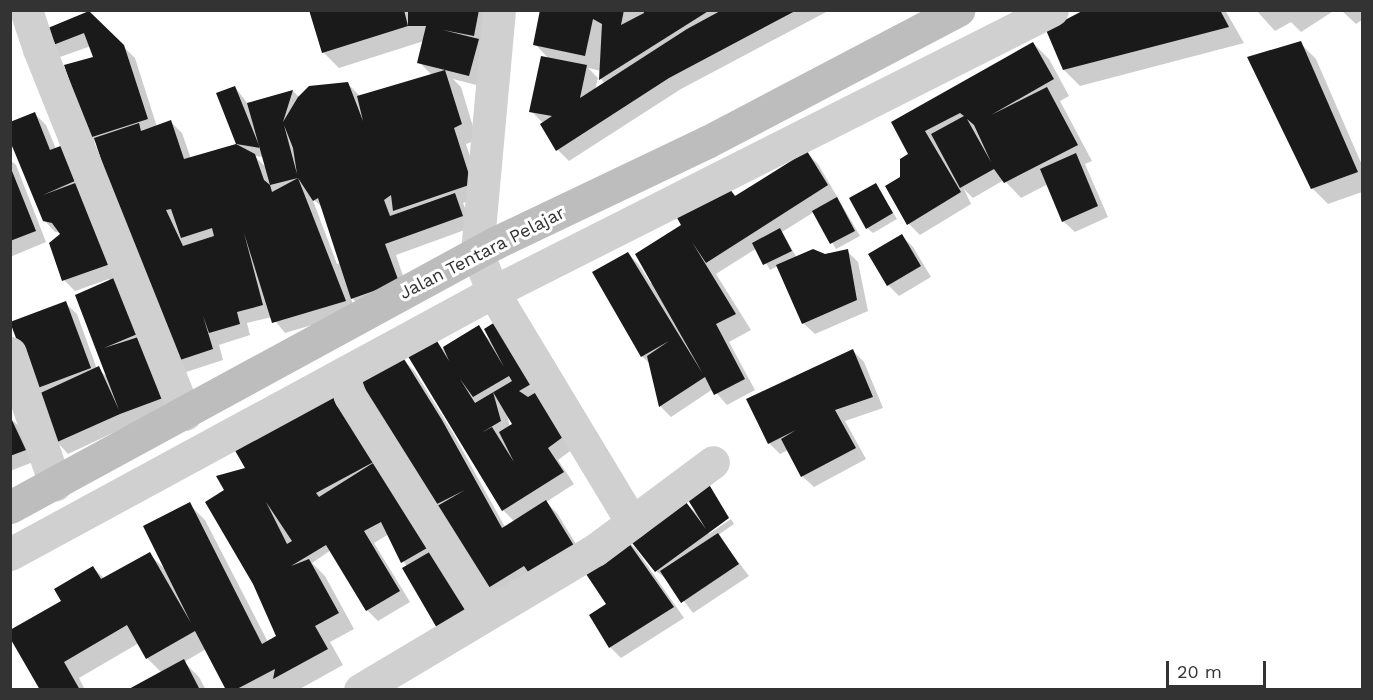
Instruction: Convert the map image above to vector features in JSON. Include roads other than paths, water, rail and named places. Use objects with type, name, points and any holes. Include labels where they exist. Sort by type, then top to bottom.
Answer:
[{"type":"main road","name":"Jalan Tentara Pelajar","points":[[10,507],[185,414],[477,253],[707,141],[958,10]]},
{"type":"street","points":[[26,10],[47,71],[185,414]]},
{"type":"street","points":[[499,10],[477,253],[493,292],[632,522]]},
{"type":"street","points":[[10,554],[493,292],[1052,10]]},
{"type":"street","points":[[10,354],[55,484]]},
{"type":"street","points":[[342,374],[350,396],[446,543],[488,614]]},
{"type":"street","points":[[360,690],[595,550],[713,462]]}]
